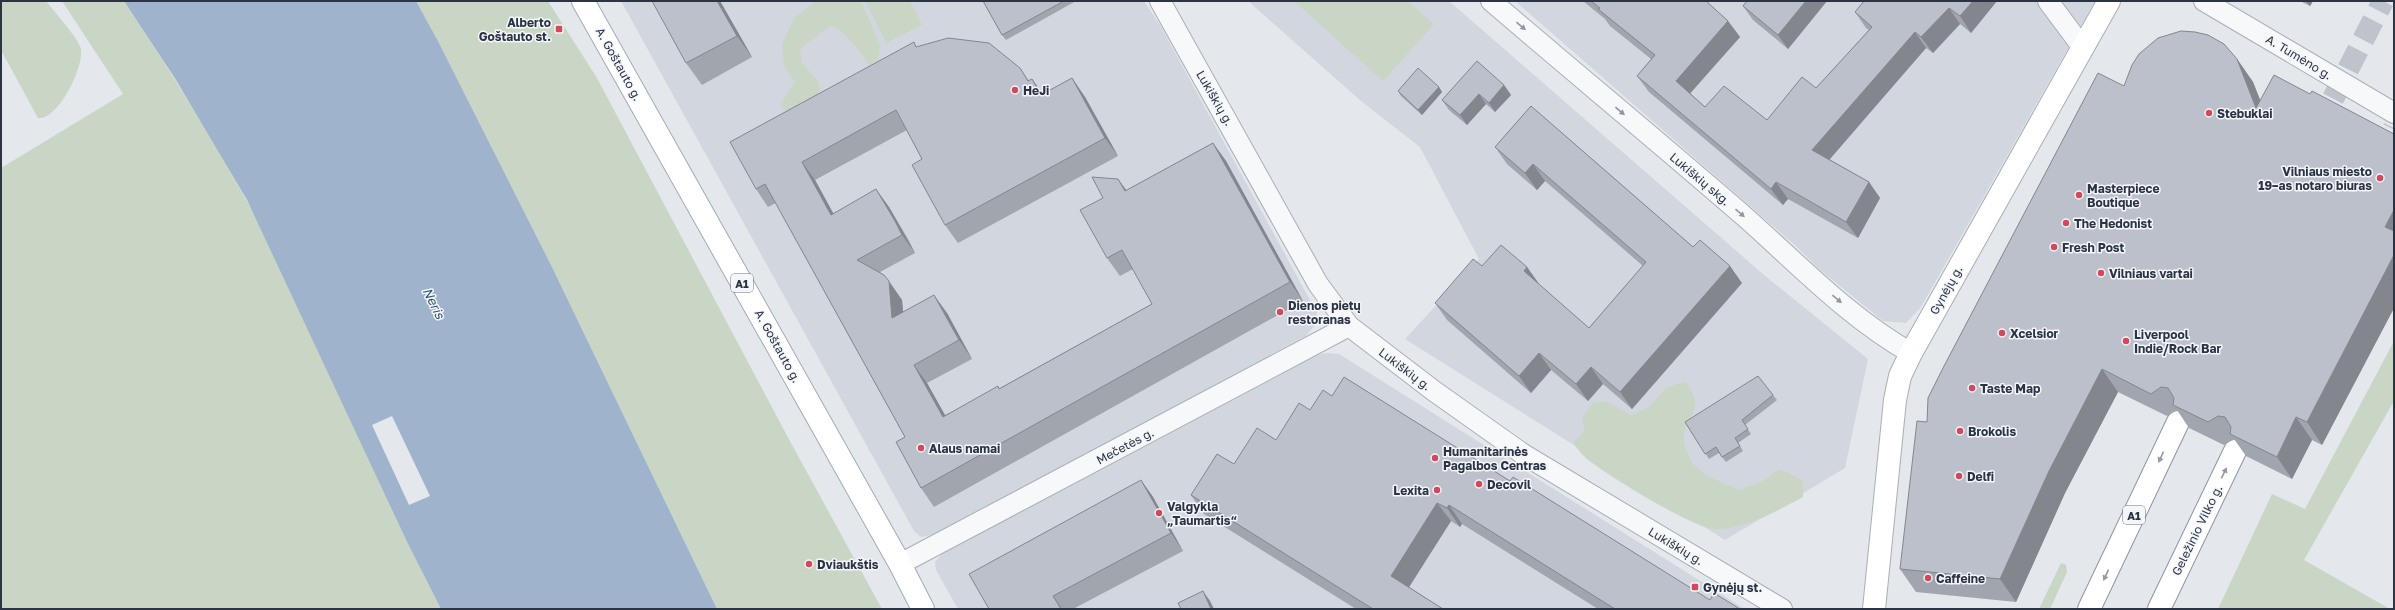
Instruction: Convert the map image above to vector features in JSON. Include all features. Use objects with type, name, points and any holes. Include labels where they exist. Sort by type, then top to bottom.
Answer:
[{"type":"main road","name":"A. Goštauto g.","points":[[583,1],[900,564],[923,609]]},
{"type":"main road","name":"Gynėjų g.","points":[[1874,609],[1895,400],[1900,376],[1910,353],[2109,1]]},
{"type":"main road","name":"A1","points":[[2089,609],[2178,422]]},
{"type":"main road","name":"Geležinio Vilko g.","points":[[2159,609],[2235,451]]},
{"type":"street","name":"Lukiškių g.","points":[[1160,1],[1318,284],[1349,326],[1434,391],[1523,454],[1782,609]]},
{"type":"street","name":"Lukiškių skg.","points":[[1491,1],[1744,216],[1885,339],[1910,353]]},
{"type":"street","points":[[2048,1],[2083,48]]},
{"type":"street","name":"A. Tumėno g.","points":[[2204,1],[2394,113]]},
{"type":"street","name":"Mečetės g.","points":[[900,564],[1349,326]]},
{"type":"shaded area","points":[[621,1],[1144,1],[1160,25],[1317,313],[1314,326],[1306,336],[932,535],[921,537],[914,531]]},
{"type":"shaded area","points":[[1248,1],[1449,1],[1764,275],[1868,359],[1845,468],[1725,540],[1405,339],[1479,259],[1420,147],[1361,101]]},
{"type":"shaded area","points":[[1515,1],[2095,1],[1921,307],[1906,323],[1883,321],[1819,269],[1797,247]]},
{"type":"shaded area","points":[[1327,353],[1339,354],[1745,609],[958,609],[936,570],[935,562],[942,554],[1316,355]]},
{"type":"green space","points":[[1,1],[46,1],[69,29],[80,46],[81,54],[79,65],[69,90],[62,101],[46,116],[38,118],[1,50]]},
{"type":"green space","points":[[62,1],[124,1],[163,61],[220,153],[255,215],[408,544],[441,609],[1,609],[1,168],[123,94]]},
{"type":"green space","points":[[416,1],[548,1],[597,78],[792,445],[882,609],[717,609],[551,265],[438,41]]},
{"type":"green space","points":[[816,1],[861,1],[880,45],[878,60],[869,65],[848,37],[831,25],[800,49],[802,63],[818,81],[820,90],[816,96],[786,111],[780,105],[795,82],[784,66],[782,44],[795,17]]},
{"type":"green space","points":[[865,1],[910,1],[922,25],[886,43]]},
{"type":"green space","points":[[1294,1],[1408,1],[1434,24],[1383,81]]},
{"type":"green space","points":[[2394,341],[2394,401],[2304,560],[2390,609],[2218,609],[2272,494],[2305,509]]},
{"type":"green space","points":[[1685,382],[1693,393],[1695,402],[1694,410],[1684,432],[1684,440],[1687,451],[1694,465],[1709,476],[1739,490],[1763,481],[1778,470],[1787,472],[1803,481],[1803,497],[1750,523],[1727,528],[1715,529],[1704,527],[1671,511],[1612,477],[1587,459],[1573,443],[1585,430],[1582,418],[1594,402],[1607,402],[1631,415],[1649,407],[1667,387]]},
{"type":"green space","points":[[2061,563],[2066,565],[2067,572],[2050,609],[2039,609]]},
{"type":"water","name":"Neris","points":[[124,1],[416,1],[438,41],[551,265],[717,609],[441,609],[408,544],[247,200],[176,80]]},
{"type":"pier","points":[[392,416],[430,496],[409,505],[372,425]]},
{"type":"building","points":[[652,1],[717,1],[737,36],[686,63]]},
{"type":"building","points":[[983,1],[1064,1],[1002,35]]},
{"type":"building","points":[[1591,1],[1706,1],[1728,21],[1676,81],[1705,107],[1724,86],[1767,120],[1802,77],[1816,88],[1872,27],[1855,12],[1864,1],[1973,1],[1960,16],[1949,8],[1921,37],[1915,32],[1812,150],[1869,182],[1846,222],[1776,182],[1771,189],[1637,76],[1655,55],[1598,9],[1600,8]]},
{"type":"building","points":[[1747,1],[1806,1],[1778,35],[1743,6]]},
{"type":"building","points":[[2181,31],[2208,35],[2224,44],[2237,59],[2256,108],[2274,75],[2310,94],[2312,91],[2394,134],[2394,210],[2385,227],[2394,231],[2394,255],[2307,422],[2296,417],[2277,457],[2230,434],[2231,427],[2225,417],[2218,416],[2208,422],[2173,405],[2174,398],[2168,388],[2161,387],[2151,394],[2102,369],[2049,471],[2000,579],[1900,569],[1917,421],[1927,422],[1928,398],[1943,368],[2098,73],[2124,86],[2132,65],[2139,54],[2158,38]]},
{"type":"building","points":[[948,38],[989,43],[1020,68],[1028,81],[1032,79],[1041,95],[1072,78],[1105,138],[945,225],[912,165],[922,159],[896,110],[802,162],[831,215],[876,189],[895,221],[902,235],[857,260],[884,275],[889,281],[892,318],[934,295],[959,340],[914,365],[943,417],[998,386],[999,389],[1152,304],[1122,250],[1107,258],[1080,210],[1103,198],[1092,177],[1118,179],[1125,191],[1213,143],[1290,282],[921,488],[896,442],[905,437],[765,184],[756,189],[730,142],[914,42],[916,47]]},
{"type":"building","points":[[1477,61],[1504,85],[1489,103],[1479,94],[1460,115],[1442,100]]},
{"type":"building","points":[[1418,68],[1439,87],[1418,110],[1398,91]]},
{"type":"building","points":[[1531,106],[1693,247],[1700,240],[1730,266],[1620,392],[1591,367],[1576,384],[1539,353],[1519,376],[1435,303],[1473,259],[1482,266],[1501,245],[1527,267],[1524,271],[1589,328],[1646,262],[1533,164],[1525,173],[1495,147]]},
{"type":"building","points":[[1758,376],[1773,395],[1742,420],[1748,429],[1735,438],[1740,446],[1722,457],[1716,447],[1705,454],[1685,422]]},
{"type":"building","points":[[1344,377],[1510,481],[1513,477],[1710,600],[1714,593],[1740,609],[1615,609],[1449,505],[1447,508],[1437,503],[1391,576],[1443,609],[1373,609],[1191,495],[1217,454],[1234,464],[1257,428],[1276,440],[1299,403],[1310,410],[1323,390],[1332,396]]},
{"type":"building","points":[[1141,480],[1171,533],[1053,596],[1061,609],[989,609],[969,574]]},
{"type":"building","points":[[1203,591],[1211,609],[1181,609],[1178,603]]},
{"type":"tunnel","points":[[2318,128],[2383,1]]},
{"type":"tunnel","points":[[2379,159],[2394,128]]},
{"type":"place","name":"Alberto Goštauto st.","points":[[559,29]]},
{"type":"place","name":"HeJi","points":[[1015,90]]},
{"type":"place","name":"Stebuklai","points":[[2209,113]]},
{"type":"place","name":"Vilniaus miesto 19–as notaro biuras","points":[[2380,178]]},
{"type":"place","name":"Masterpiece Boutique","points":[[2079,195]]},
{"type":"place","name":"The Hedonist","points":[[2066,223]]},
{"type":"place","name":"Fresh Post","points":[[2054,247]]},
{"type":"place","name":"Vilniaus vartai","points":[[2101,273]]},
{"type":"place","name":"Dienos pietų restoranas","points":[[1280,312]]},
{"type":"place","name":"Xcelsior","points":[[2002,333]]},
{"type":"place","name":"Liverpool Indie/Rock Bar","points":[[2126,341]]},
{"type":"place","name":"Taste Map","points":[[1972,388]]},
{"type":"place","name":"Brokolis","points":[[1960,431]]},
{"type":"place","name":"Alaus namai","points":[[921,448]]},
{"type":"place","name":"Humanitarinės Pagalbos Centras","points":[[1435,458]]},
{"type":"place","name":"Delfi","points":[[1959,476]]},
{"type":"place","name":"Decovil","points":[[1479,484]]},
{"type":"place","name":"Lexita","points":[[1437,490]]},
{"type":"place","name":"Valgykla „Taumartis“","points":[[1159,513]]},
{"type":"place","name":"Dviaukštis","points":[[809,564]]},
{"type":"place","name":"Caffeine","points":[[1928,578]]},
{"type":"place","name":"Gynėjų st.","points":[[1695,587]]}]
